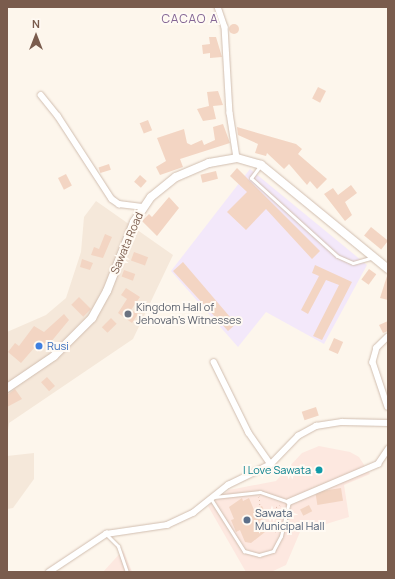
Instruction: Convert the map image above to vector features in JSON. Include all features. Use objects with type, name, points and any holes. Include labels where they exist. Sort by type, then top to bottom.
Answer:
[{"type":"main road","name":"Sawata Road","points":[[7,388],[54,356],[92,318],[142,207],[176,177],[209,163],[237,158],[261,165],[370,258],[388,269]]},
{"type":"street","points":[[218,7],[225,27],[230,113],[237,158]]},
{"type":"street","points":[[41,95],[62,120],[112,199],[119,204],[142,207]]},
{"type":"street","points":[[388,337],[376,348],[372,362],[388,407]]},
{"type":"street","points":[[214,362],[249,434],[270,464]]},
{"type":"street","points":[[49,572],[106,534],[167,525],[270,464],[298,436],[316,426],[342,422],[388,423]]},
{"type":"street","points":[[289,502],[385,459],[388,449]]},
{"type":"lane","points":[[261,165],[252,178],[337,256],[353,263],[370,258]]},
{"type":"lane","points":[[260,492],[289,502],[278,545],[267,554],[244,551],[212,498],[260,492]]},
{"type":"lane","points":[[106,534],[118,546],[127,572]]},
{"type":"path","points":[[260,492],[260,507]]},
{"type":"path","points":[[265,512],[289,502]]},
{"type":"path","points":[[266,518],[281,536]]},
{"type":"shaded area","points":[[250,169],[367,265],[324,344],[266,312],[238,347],[171,271]]},
{"type":"shaded area","points":[[96,201],[173,255],[133,339],[9,423],[7,437],[7,332],[46,315],[66,298],[81,252],[84,217]]},
{"type":"shaded area","points":[[319,446],[350,452],[359,457],[370,474],[344,485],[349,517],[300,532],[286,565],[271,572],[246,572],[208,506],[229,490],[276,481],[302,453]]},
{"type":"shaded area","points":[[34,453],[34,479],[13,508],[7,509],[7,456]]},
{"type":"shaded area","points":[[123,550],[132,572],[103,572]]},
{"type":"building","points":[[232,24],[236,24],[238,25],[238,33],[232,34],[229,31],[229,27]]},
{"type":"building","points":[[209,37],[216,37],[222,57],[210,58],[210,53],[203,54],[202,45],[210,44]]},
{"type":"building","points":[[318,87],[326,91],[320,103],[312,99]]},
{"type":"building","points":[[218,91],[223,105],[213,106],[216,119],[203,121],[197,109],[209,106],[207,92]]},
{"type":"building","points":[[148,120],[152,130],[144,134],[140,123]]},
{"type":"building","points":[[223,124],[230,143],[180,159],[183,167],[160,175],[156,167],[166,161],[157,138],[184,129],[187,143],[191,145],[202,140],[204,145],[215,140],[213,127]]},
{"type":"building","points":[[237,127],[296,144],[302,149],[298,154],[327,179],[317,189],[310,181],[307,185],[289,164],[284,169],[267,153],[266,156],[255,153],[258,144],[238,135]]},
{"type":"building","points":[[109,164],[111,170],[100,173],[99,167]]},
{"type":"building","points":[[237,168],[320,251],[312,259],[266,209],[246,230],[227,212],[247,192],[230,176]]},
{"type":"building","points":[[216,171],[218,179],[202,183],[200,175]]},
{"type":"building","points":[[66,174],[72,186],[64,190],[58,178]]},
{"type":"building","points":[[140,175],[147,181],[141,188],[134,182]]},
{"type":"building","points":[[351,185],[357,193],[345,202],[352,215],[345,221],[324,194],[333,188],[338,195]]},
{"type":"building","points":[[169,197],[179,208],[157,236],[142,221],[149,214],[152,217]]},
{"type":"building","points":[[371,227],[388,241],[381,249],[364,236]]},
{"type":"building","points":[[105,234],[112,237],[103,258],[91,255],[94,247],[99,249]]},
{"type":"building","points":[[134,252],[148,257],[145,266],[131,260]]},
{"type":"building","points":[[82,259],[93,263],[90,270],[80,267]]},
{"type":"building","points":[[183,262],[236,324],[228,331],[173,271]]},
{"type":"building","points":[[315,265],[352,282],[322,340],[313,336],[339,285],[326,280],[308,314],[301,310],[319,276],[312,273]]},
{"type":"building","points":[[369,269],[376,274],[369,285],[361,280]]},
{"type":"building","points":[[124,270],[135,274],[133,281],[122,277]]},
{"type":"building","points":[[388,276],[388,300],[380,298]]},
{"type":"building","points":[[126,288],[140,297],[131,310],[138,314],[132,323],[118,313],[127,299],[121,295]]},
{"type":"building","points":[[79,297],[91,309],[83,317],[71,305]]},
{"type":"building","points":[[64,314],[69,320],[50,343],[47,340],[39,352],[34,348],[21,363],[8,352],[15,343],[19,346],[34,326],[44,332]]},
{"type":"building","points":[[111,318],[117,324],[107,333],[102,327]]},
{"type":"building","points":[[388,321],[388,331],[383,333],[379,325]]},
{"type":"building","points":[[334,338],[343,342],[338,354],[329,350]]},
{"type":"building","points":[[47,377],[55,386],[49,391],[41,382]]},
{"type":"building","points":[[15,389],[22,399],[7,407],[7,395]]},
{"type":"building","points":[[316,407],[319,416],[305,420],[302,412]]},
{"type":"building","points":[[341,488],[343,501],[317,505],[315,492]]},
{"type":"building","name":"Sawata Municipal Hall","points":[[242,498],[243,501],[249,498],[254,510],[262,506],[267,517],[259,521],[265,532],[251,543],[245,542],[240,530],[236,532],[231,520],[234,519],[229,507]]},
{"type":"building","points":[[309,505],[312,511],[303,516],[300,510]]},
{"type":"place","name":"Kingdom Hall of Jehovah's Witnesses","points":[[128,314]]},
{"type":"place","name":"Rusi","points":[[39,346]]},
{"type":"place","name":"I Love Sawata","points":[[319,470]]},
{"type":"place","name":"Sawata Municipal Hall","points":[[247,520]]},
{"type":"district","name":"CACAO A","points":[[190,19]]}]
